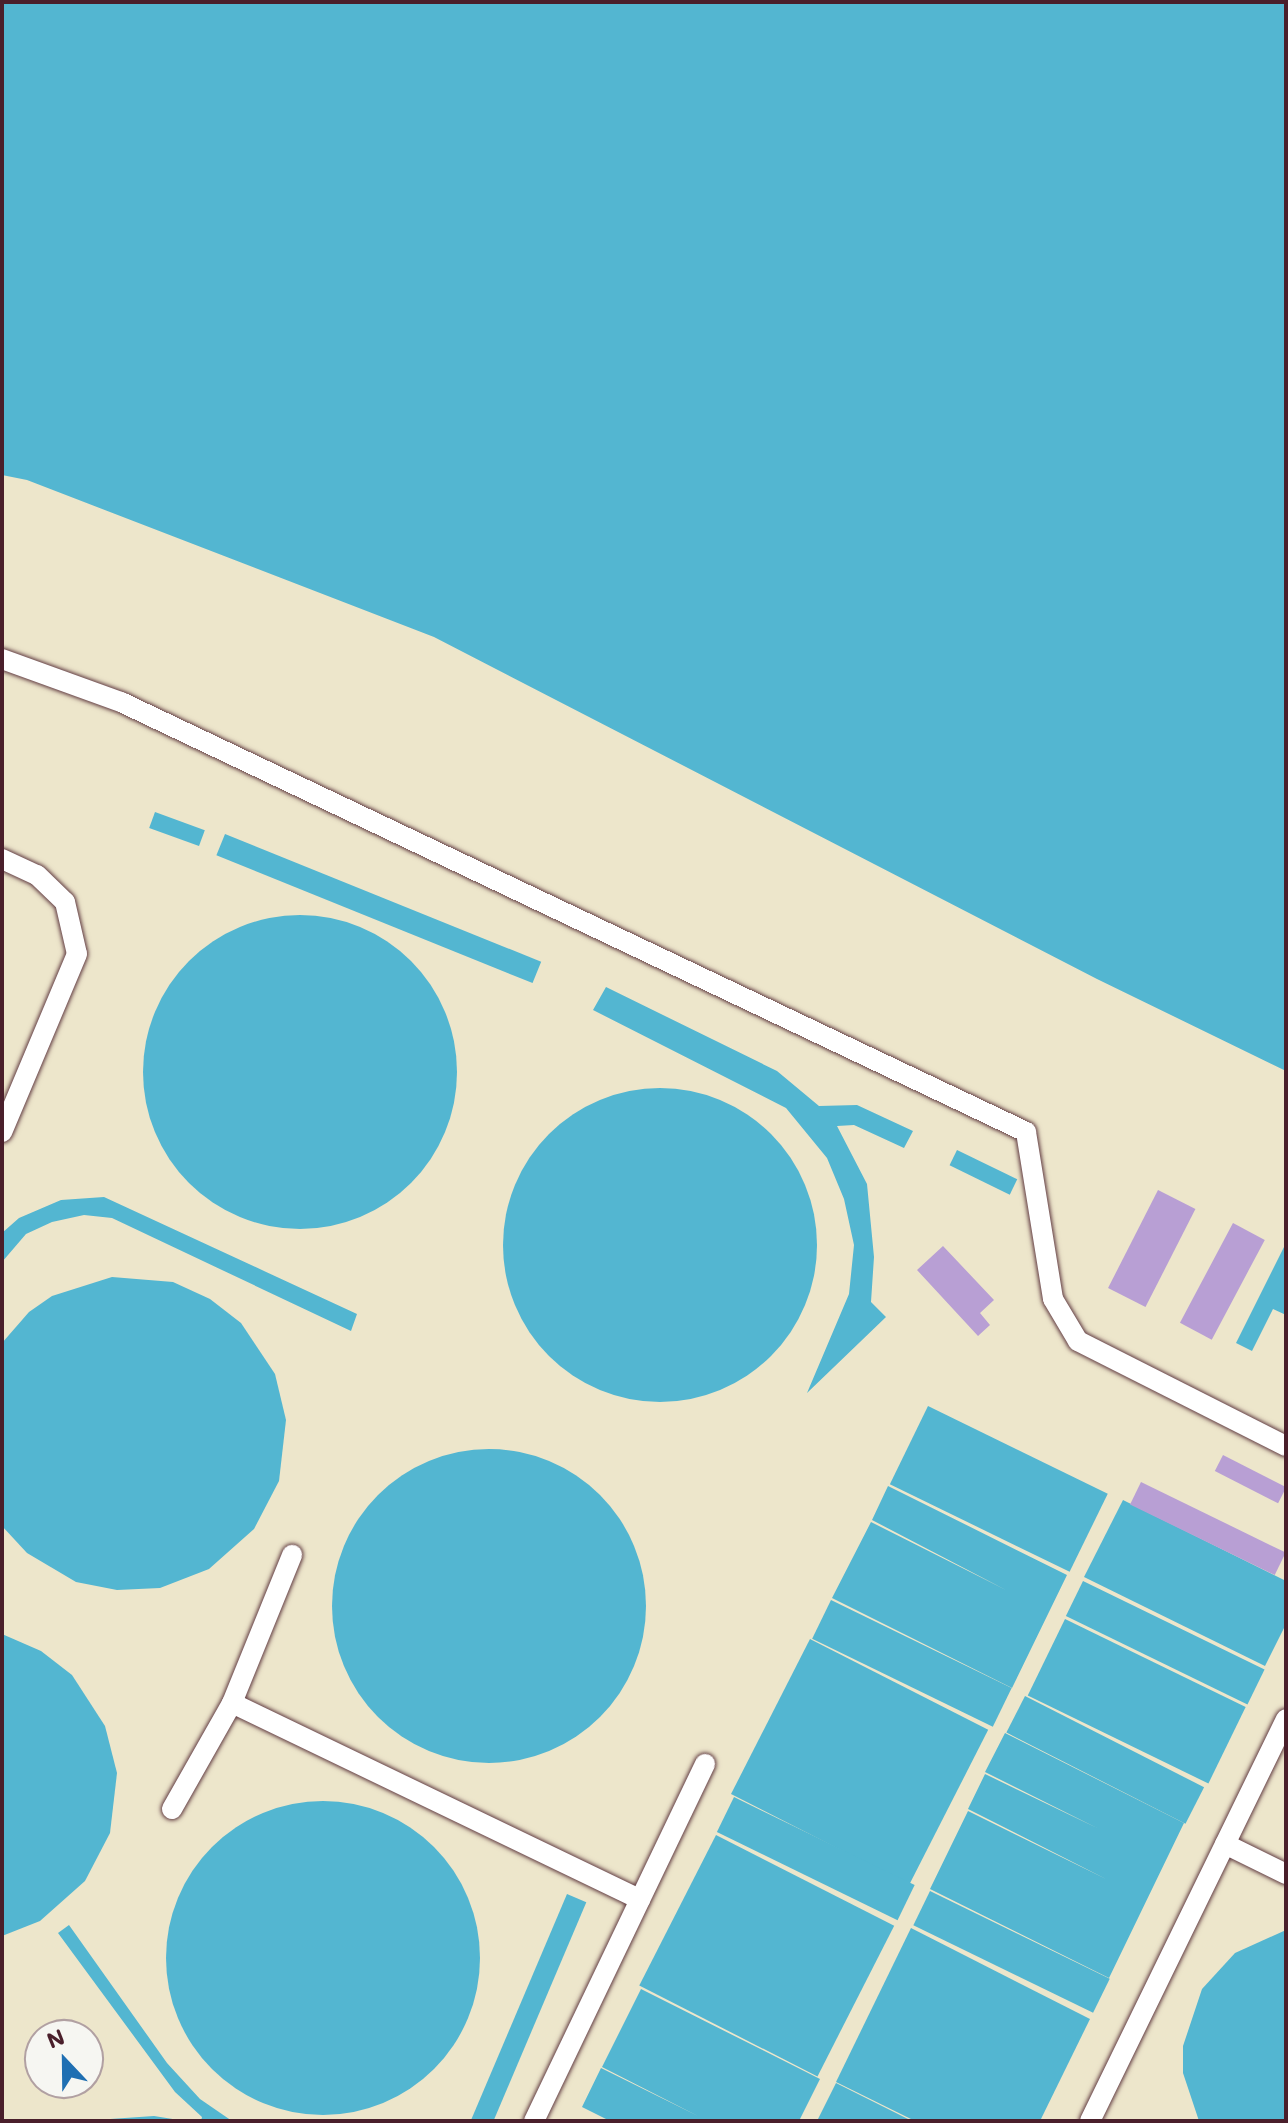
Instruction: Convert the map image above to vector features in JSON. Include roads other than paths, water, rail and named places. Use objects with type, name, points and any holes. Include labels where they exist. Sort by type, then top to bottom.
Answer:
[{"type":"lane","points":[[2,659],[121,702],[1026,1132],[1053,1299],[1078,1341],[1286,1446]]},
{"type":"lane","points":[[2,859],[37,875],[65,902],[77,954],[2,1132]]},
{"type":"lane","points":[[172,1809],[232,1703],[292,1555]]},
{"type":"lane","points":[[232,1703],[640,1899]]},
{"type":"lane","points":[[1090,2121],[1286,1719]]},
{"type":"lane","points":[[534,2121],[705,1764]]},
{"type":"lane","points":[[1225,1844],[1286,1874]]},
{"type":"water","points":[[2,2],[1286,2],[1286,1071],[1097,979],[434,637],[27,480],[2,475]]},
{"type":"water","points":[[155,812],[205,830],[199,846],[149,828]]},
{"type":"water","points":[[225,834],[541,962],[533,983],[216,855]]},
{"type":"water","points":[[300,915],[331,918],[360,927],[387,942],[411,961],[430,985],[445,1012],[454,1041],[457,1072],[454,1103],[445,1132],[430,1159],[411,1183],[387,1202],[360,1217],[331,1226],[300,1229],[269,1226],[240,1217],[213,1202],[189,1183],[170,1159],[155,1132],[146,1103],[143,1072],[146,1041],[155,1012],[170,985],[189,961],[213,942],[240,927],[269,918]]},
{"type":"water","points":[[606,987],[777,1071],[819,1106],[857,1105],[913,1131],[904,1148],[854,1125],[837,1126],[867,1184],[874,1257],[871,1302],[886,1317],[807,1393],[849,1294],[854,1245],[844,1199],[827,1158],[786,1108],[593,1010]]},
{"type":"water","points":[[660,1088],[691,1091],[720,1100],[747,1115],[771,1134],[790,1158],[805,1185],[814,1214],[817,1245],[814,1276],[805,1305],[790,1332],[771,1356],[747,1375],[720,1390],[691,1399],[660,1402],[629,1399],[600,1390],[573,1375],[549,1356],[530,1332],[515,1305],[506,1276],[503,1245],[506,1214],[515,1185],[530,1158],[549,1134],[573,1115],[600,1100],[629,1091]]},
{"type":"water","points":[[957,1150],[1017,1179],[1010,1195],[950,1165]]},
{"type":"water","points":[[104,1197],[357,1314],[351,1331],[112,1218],[84,1215],[52,1222],[26,1234],[2,1262],[2,1233],[19,1218],[61,1200]]},
{"type":"water","points":[[1284,1247],[1286,1315],[1273,1309],[1252,1351],[1236,1343]]},
{"type":"water","points":[[112,1277],[173,1282],[210,1299],[241,1323],[275,1374],[286,1420],[279,1481],[254,1529],[209,1569],[160,1588],[117,1590],[76,1582],[27,1553],[2,1526],[2,1343],[29,1312],[52,1296]]},
{"type":"water","points":[[928,1406],[1108,1494],[1070,1572],[890,1484]]},
{"type":"water","points":[[489,1449],[520,1452],[549,1461],[576,1476],[600,1495],[619,1519],[634,1546],[643,1575],[646,1606],[643,1637],[634,1666],[619,1693],[600,1717],[576,1736],[549,1751],[520,1760],[489,1763],[458,1760],[429,1751],[402,1736],[378,1717],[359,1693],[344,1666],[335,1637],[332,1606],[335,1575],[344,1546],[359,1519],[378,1495],[402,1476],[429,1461],[458,1452]]},
{"type":"water","points":[[888,1486],[1067,1575],[1012,1688],[832,1598],[871,1522],[1006,1590],[872,1520]]},
{"type":"water","points":[[1123,1500],[1286,1581],[1286,1624],[1265,1666],[1084,1577]]},
{"type":"water","points":[[1083,1581],[1265,1670],[1247,1705],[1066,1616]]},
{"type":"water","points":[[831,1600],[1012,1688],[993,1727],[812,1639]]},
{"type":"water","points":[[1065,1619],[1246,1707],[1208,1784],[1028,1695]]},
{"type":"water","points":[[2,1634],[41,1651],[72,1675],[105,1726],[117,1773],[110,1833],[85,1881],[40,1921],[2,1936]]},
{"type":"water","points":[[810,1639],[988,1730],[909,1885],[731,1794]]},
{"type":"water","points":[[1025,1696],[1204,1787],[1185,1824],[1006,1733]]},
{"type":"water","points":[[1005,1733],[1184,1823],[1109,1978],[930,1889],[968,1811],[1106,1879],[968,1809],[985,1774],[1097,1828],[985,1772]]},
{"type":"water","points":[[734,1797],[915,1885],[898,1920],[717,1832]]},
{"type":"water","points":[[323,1801],[354,1804],[383,1813],[410,1828],[434,1847],[453,1871],[468,1898],[477,1927],[480,1958],[477,1989],[468,2018],[453,2045],[434,2069],[410,2088],[383,2103],[354,2112],[323,2115],[292,2112],[263,2103],[236,2088],[212,2069],[193,2045],[178,2018],[169,1989],[166,1958],[169,1927],[178,1898],[193,1871],[212,1847],[236,1828],[263,1813],[292,1804]]},
{"type":"water","points":[[716,1835],[894,1926],[817,2076],[639,1986]]},
{"type":"water","points":[[930,1891],[1110,1979],[1093,2013],[913,1925]]},
{"type":"water","points":[[567,1894],[586,1902],[493,2121],[471,2121]]},
{"type":"water","points":[[69,1925],[167,2063],[200,2099],[232,2121],[201,2121],[202,2117],[175,2092],[58,1933]]},
{"type":"water","points":[[911,1928],[1090,2019],[1040,2121],[915,2121],[836,2082]]},
{"type":"water","points":[[1286,1930],[1286,2121],[1199,2121],[1183,2073],[1183,2046],[1202,1989],[1235,1953]]},
{"type":"water","points":[[641,1989],[820,2079],[799,2121],[610,2121],[582,2107],[601,2068],[698,2116],[602,2067]]},
{"type":"water","points":[[836,2083],[912,2121],[817,2121]]},
{"type":"water","points":[[154,2116],[185,2121],[81,2121]]}]
